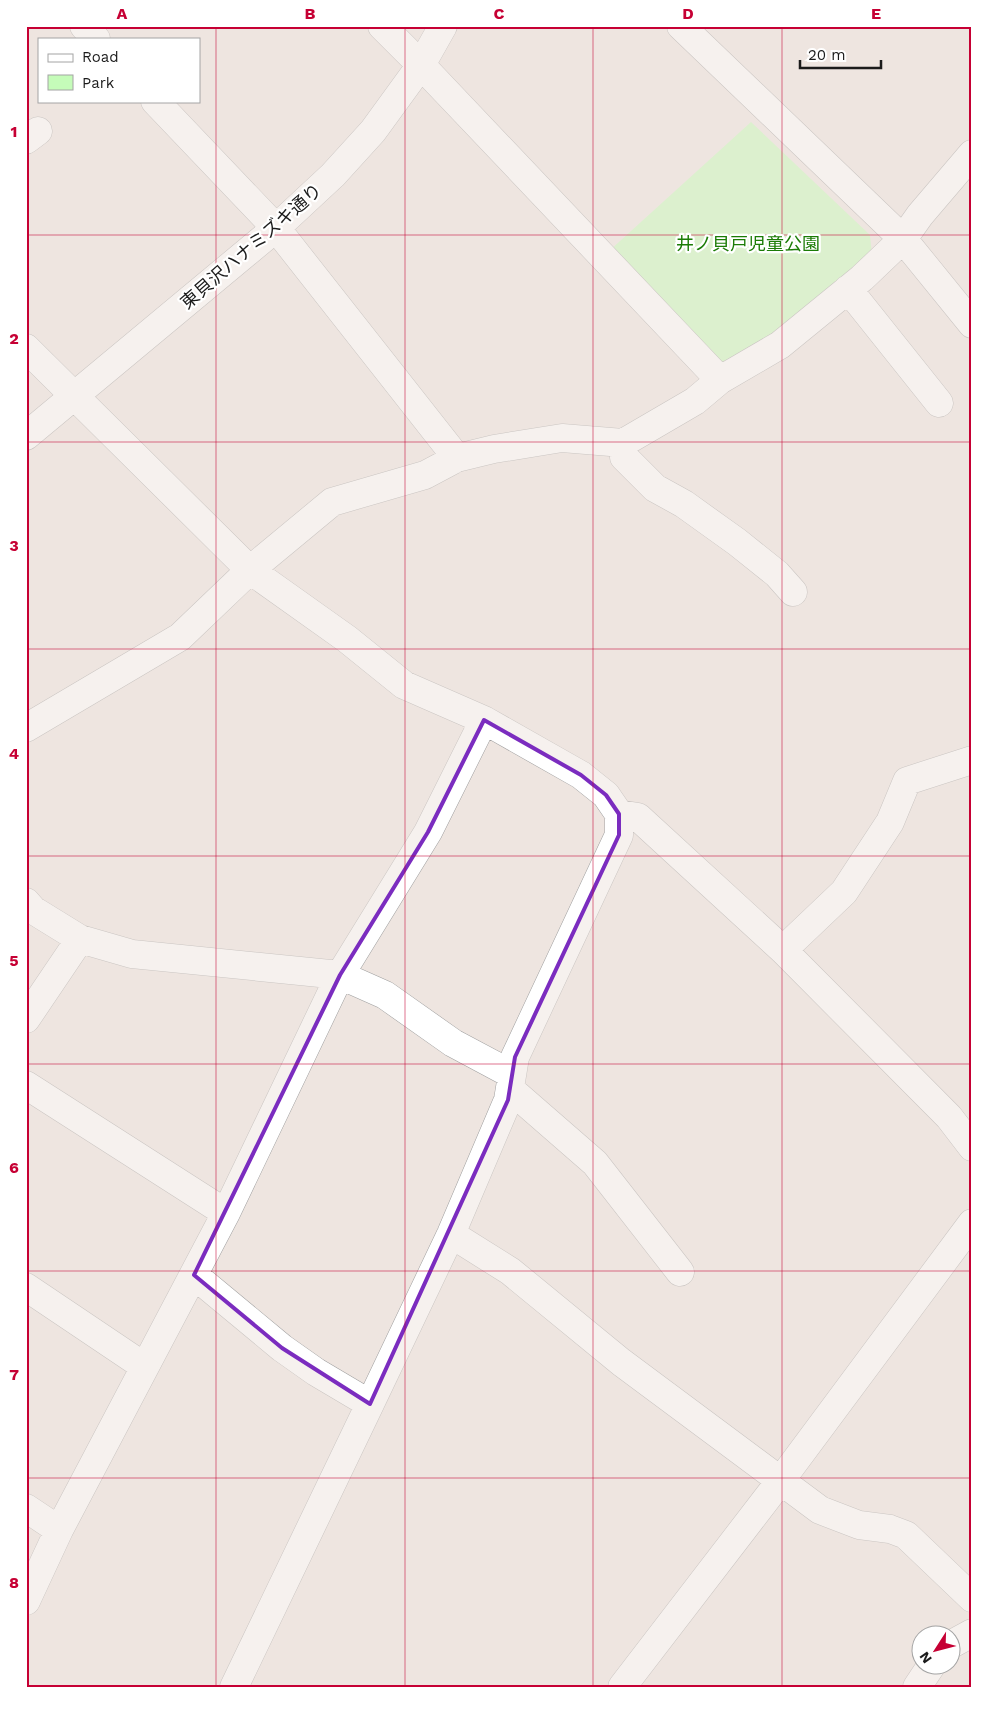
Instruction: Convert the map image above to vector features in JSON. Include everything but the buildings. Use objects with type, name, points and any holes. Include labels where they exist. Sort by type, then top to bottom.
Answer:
[{"type":"street","points":[[84,26],[95,38]]},
{"type":"street","points":[[382,26],[720,380]]},
{"type":"street","name":"東貝沢ハナミズキ通り","points":[[26,436],[276,228],[333,175],[368,137],[421,65],[443,26]]},
{"type":"street","points":[[681,26],[903,239],[972,324]]},
{"type":"street","points":[[156,102],[276,228],[457,458]]},
{"type":"street","points":[[26,728],[180,637],[250,570],[332,502],[425,475],[457,458],[494,449],[562,438],[623,443],[694,401],[720,380],[780,345],[848,289],[903,239],[920,215],[972,154]]},
{"type":"street","points":[[848,289],[940,403]]},
{"type":"street","points":[[26,348],[250,570],[347,639],[404,685],[484,720],[581,775],[606,795],[619,814],[619,836],[515,1057],[508,1100],[450,1234],[234,1687]]},
{"type":"street","points":[[623,443],[624,457],[654,488],[684,504],[737,542],[777,574],[794,592]]},
{"type":"street","points":[[26,1601],[60,1530],[226,1213],[340,975],[428,832],[484,720]]},
{"type":"street","points":[[782,950],[844,892],[890,822],[907,781],[972,760]]},
{"type":"street","points":[[619,814],[638,818],[782,950],[949,1117],[972,1147]]},
{"type":"street","points":[[26,902],[33,910],[80,939],[132,954],[340,975],[384,995],[510,1081],[595,1163],[680,1272]]},
{"type":"street","points":[[26,1018],[80,939]]},
{"type":"street","points":[[26,1085],[226,1213]]},
{"type":"street","points":[[622,1687],[781,1480],[972,1223]]},
{"type":"street","points":[[450,1234],[510,1272],[621,1362],[820,1510],[859,1525],[890,1529],[906,1535],[972,1598]]},
{"type":"street","points":[[194,1274],[282,1348],[316,1372],[370,1404]]},
{"type":"street","points":[[26,1288],[145,1367]]},
{"type":"street","points":[[26,1508],[60,1530]]},
{"type":"street","points":[[960,1640],[972,1633]]},
{"type":"highlighted area","points":[[484,720],[581,775],[606,795],[619,814],[619,835],[515,1057],[508,1100],[370,1404],[282,1348],[194,1275],[340,975],[428,832]]},
{"type":"green space","name":"井ノ貝戸児童公園","points":[[751,122],[870,235],[872,255],[757,351],[721,364],[609,251]]}]
